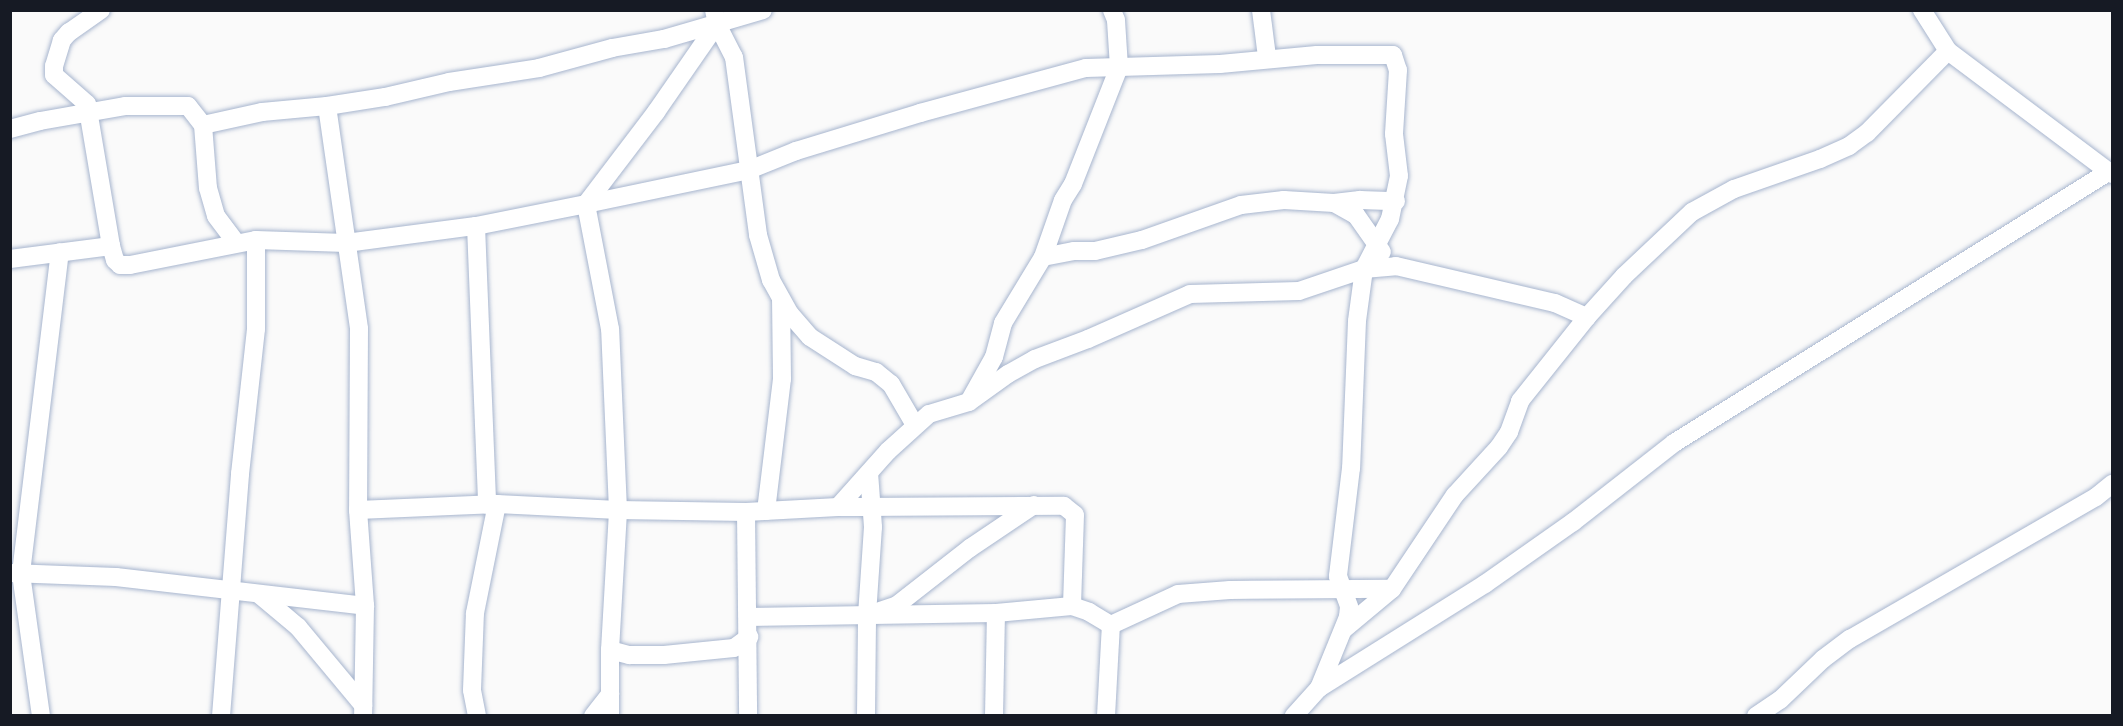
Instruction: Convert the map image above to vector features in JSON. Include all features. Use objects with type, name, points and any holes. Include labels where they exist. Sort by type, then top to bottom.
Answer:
[{"type":"street","points":[[100,10],[69,32],[62,40],[54,66],[54,75],[83,100],[90,112],[111,246],[115,260],[120,265],[130,265],[256,240],[345,243],[476,226],[586,204],[749,170],[796,151],[920,113],[1086,68],[1220,64],[1268,57],[1393,55],[1398,70],[1394,134],[1399,176],[1396,201],[1390,219],[1364,269],[1355,350],[1351,468],[1338,576],[1349,607],[1343,630],[1319,688]]},
{"type":"street","points":[[203,125],[262,112],[327,106],[385,97],[449,82],[539,68],[716,17],[762,10]]},
{"type":"street","points":[[969,402],[994,357],[1004,323],[1043,257],[1063,200],[1073,184],[1119,67],[1116,20],[1112,10]]},
{"type":"street","points":[[1261,10],[1268,57]]},
{"type":"street","points":[[1294,716],[1319,688],[1485,584],[1574,522],[1674,443],[2110,173],[1948,51],[1922,10]]},
{"type":"street","points":[[716,17],[734,57],[758,235],[771,280],[790,314],[810,337],[855,366],[876,372],[891,384],[915,425]]},
{"type":"street","points":[[610,716],[610,650],[618,510],[610,329],[586,204],[656,112],[716,17]]},
{"type":"street","points":[[1343,630],[1392,589],[1455,495],[1499,447],[1509,432],[1520,401],[1587,317],[1624,276],[1692,212],[1734,189],[1850,146],[1868,133],[1948,51]]},
{"type":"street","points":[[10,129],[124,106],[188,106],[203,125],[208,188],[216,216],[236,243]]},
{"type":"street","points":[[327,106],[359,329],[358,510],[365,606],[363,710]]},
{"type":"street","points":[[1043,257],[1074,251],[1095,251],[1142,240],[1241,205],[1284,200],[1334,203],[1360,200],[1396,201]]},
{"type":"street","points":[[1334,203],[1356,215],[1376,245],[1396,266]]},
{"type":"street","points":[[476,226],[492,504],[475,613],[472,690],[477,716]]},
{"type":"street","points":[[221,716],[256,329],[256,240]]},
{"type":"street","points":[[10,259],[111,246]]},
{"type":"street","points":[[41,716],[16,573],[60,252]]},
{"type":"street","points":[[838,507],[915,425],[929,414],[969,402],[1008,374],[1035,359],[1115,328],[1190,294],[1299,291],[1364,269],[1396,266],[1555,303],[1587,317]]},
{"type":"street","points":[[766,511],[782,379],[781,299]]},
{"type":"street","points":[[866,716],[867,615],[871,581],[872,507],[869,473]]},
{"type":"street","points":[[1756,716],[1780,700],[1823,659],[1850,639],[2096,496],[2112,484]]},
{"type":"street","points":[[358,510],[492,504],[618,510],[746,512],[838,507],[1064,506],[1075,516],[1072,606]]},
{"type":"street","points":[[867,615],[897,605],[970,548],[1034,505]]},
{"type":"street","points":[[746,512],[748,716]]},
{"type":"street","points":[[16,573],[116,577],[365,606]]},
{"type":"street","points":[[1111,625],[1178,594],[1230,590],[1392,589]]},
{"type":"street","points":[[260,595],[298,627],[363,710]]},
{"type":"street","points":[[748,616],[996,613],[1072,606],[1089,612],[1111,625]]},
{"type":"street","points":[[994,716],[996,613]]},
{"type":"street","points":[[1106,716],[1111,625]]},
{"type":"street","points":[[610,650],[629,655],[664,655],[734,648],[749,637]]},
{"type":"street","points":[[593,716],[610,694]]}]
